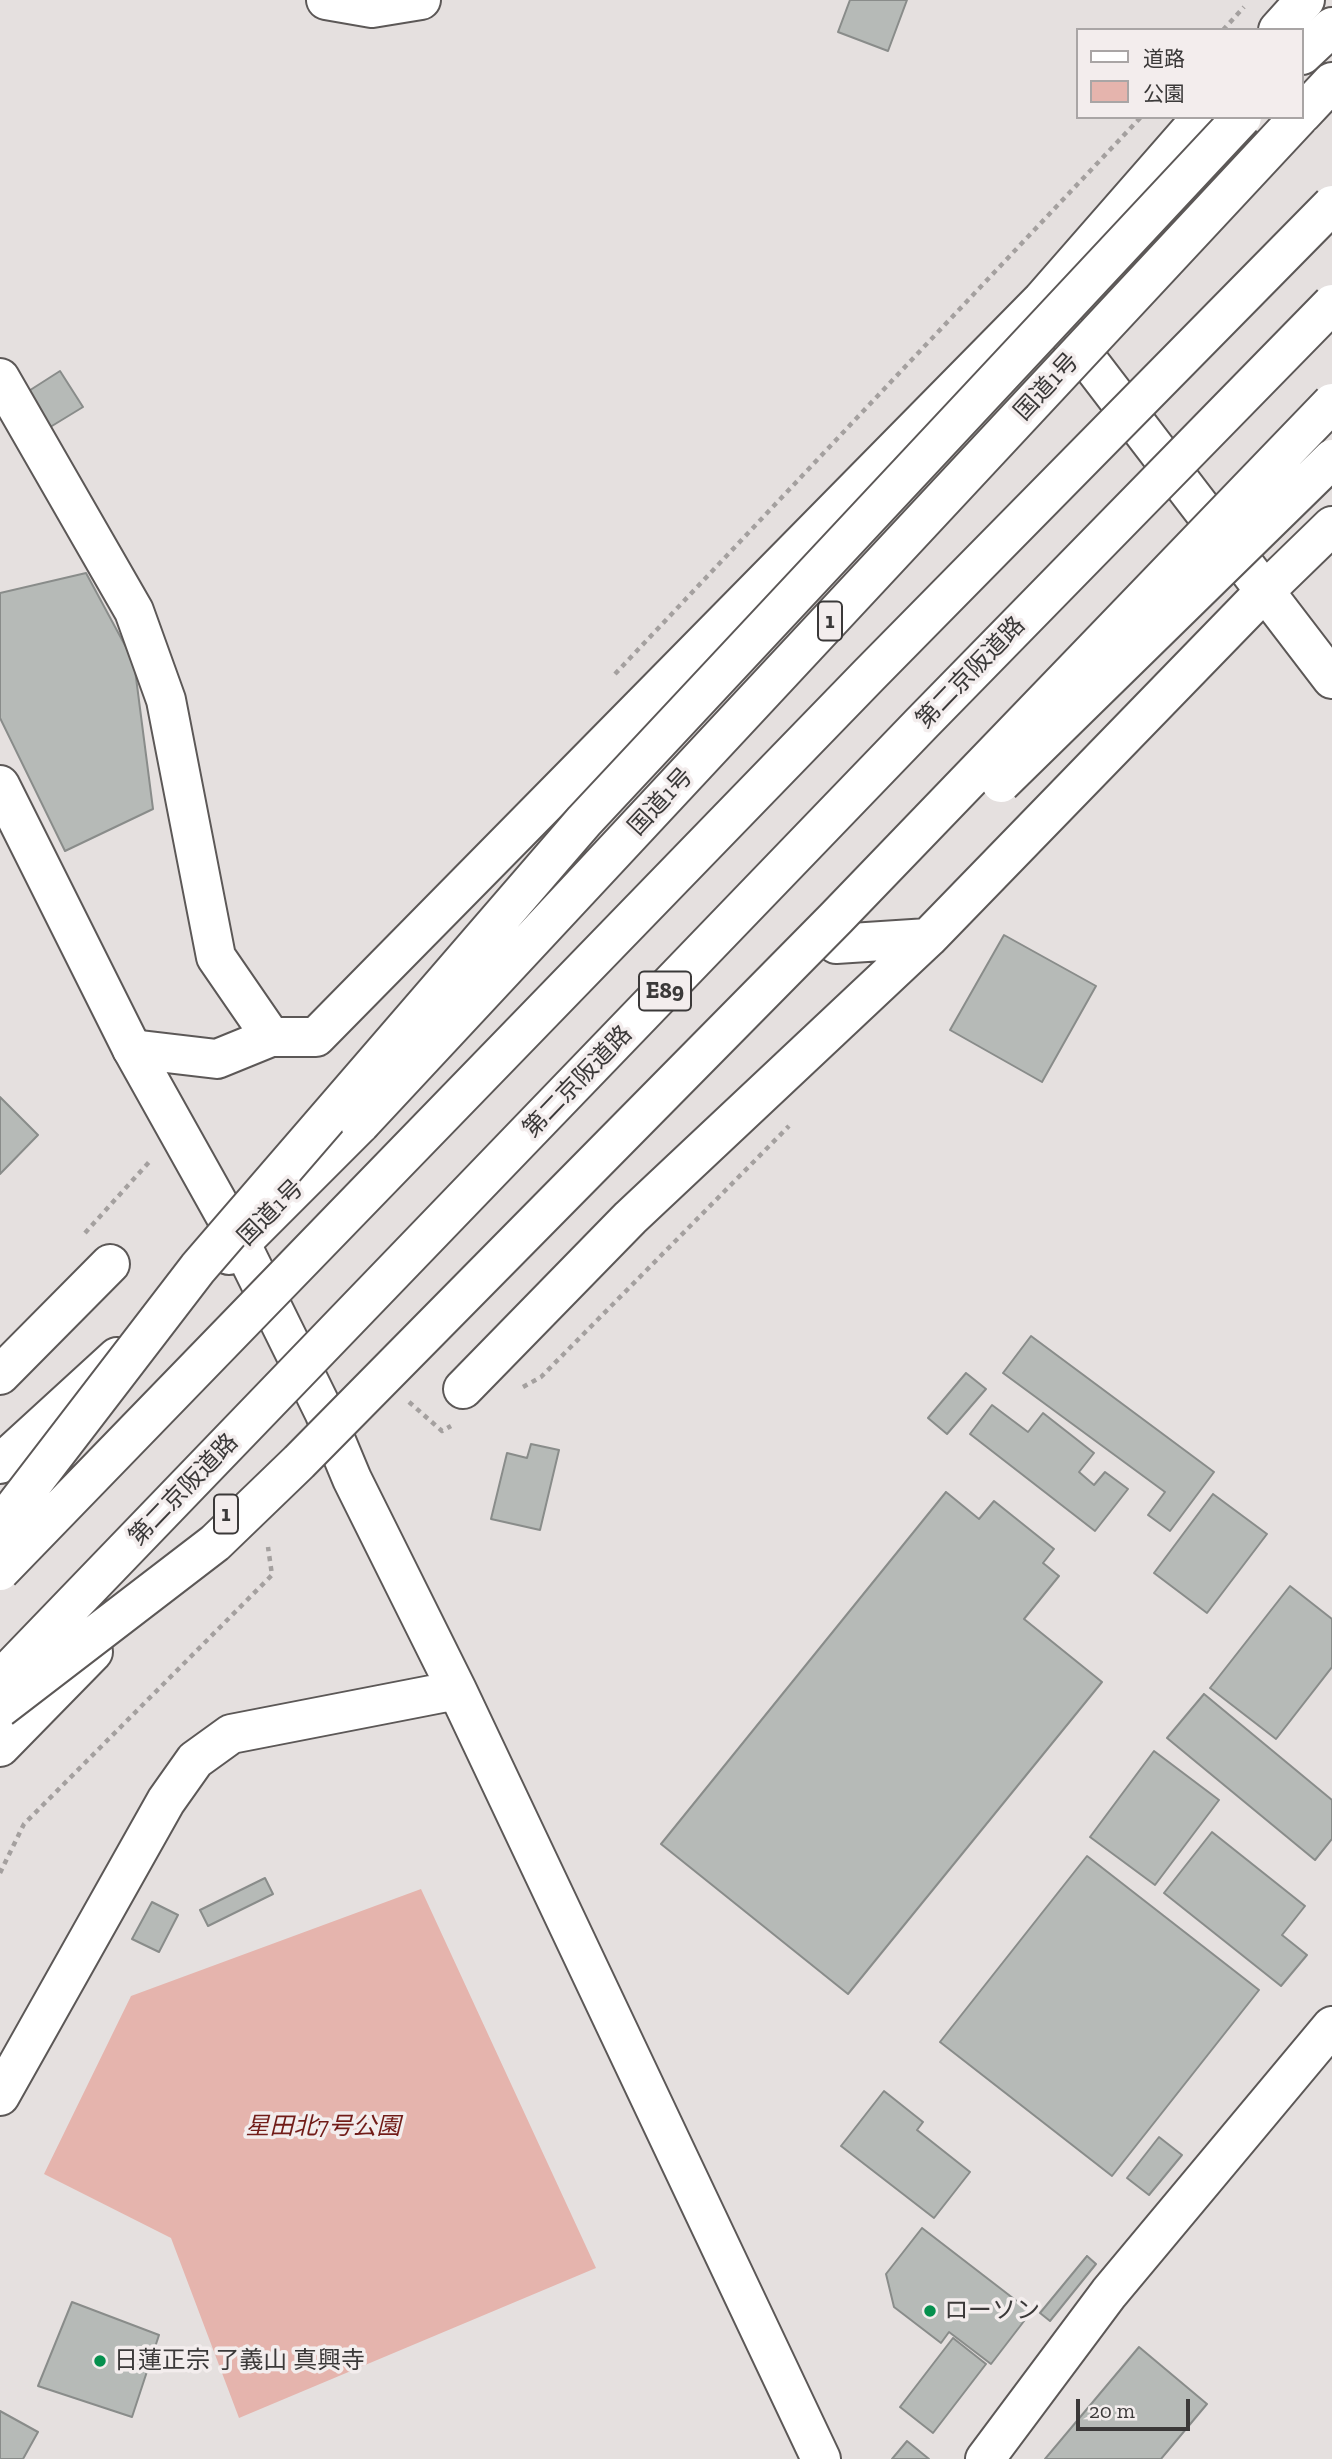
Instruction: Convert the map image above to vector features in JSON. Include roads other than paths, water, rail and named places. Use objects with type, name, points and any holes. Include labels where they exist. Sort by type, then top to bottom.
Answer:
[{"type":"main road","points":[[326,0],[372,8],[421,0]]},
{"type":"main road","points":[[1280,28],[1306,0]]},
{"type":"main road","points":[[1304,53],[1332,27]]},
{"type":"main road","name":"国道1号","points":[[1304,113],[1332,82]]},
{"type":"main road","points":[[132,1049],[217,1059],[271,1037],[316,1037],[1042,300],[1200,119]]},
{"type":"main road","points":[[0,1527],[198,1268],[584,821],[1240,119]]},
{"type":"main road","name":"国道1号","points":[[0,1464],[241,1244],[360,1124],[1298,119]]},
{"type":"main road","points":[[0,1571],[840,705],[1332,205]]},
{"type":"main road","points":[[1042,300],[1332,679]]},
{"type":"main road","name":"第二京阪道路","points":[[0,1680],[913,733],[1332,304]]},
{"type":"main road","points":[[0,378],[134,611],[166,700],[216,957],[271,1037]]},
{"type":"main road","points":[[0,1708],[215,1543],[299,1462],[826,928],[1332,403]]},
{"type":"main road","name":"1","points":[[0,1748],[324,1412],[463,1292],[836,944],[1332,458]]},
{"type":"main road","points":[[463,1389],[630,1218],[928,938],[1264,592],[1332,526]]},
{"type":"main road","points":[[0,785],[132,1049],[241,1244],[324,1412],[352,1479],[457,1690],[821,2459]]},
{"type":"main road","points":[[836,944],[928,938]]},
{"type":"main road","points":[[0,1375],[110,1264]]},
{"type":"main road","points":[[0,2096],[166,1801],[195,1760],[231,1734],[457,1690]]},
{"type":"main road","points":[[985,2459],[1110,2293],[1332,2026]]},
{"type":"place","name":"ローソン","points":[[930,2311]]},
{"type":"place","name":"日蓮正宗 了義山 真興寺","points":[[100,2361]]},
{"type":"park label","name":"星田北7号公園","points":[[323,2127]]}]
